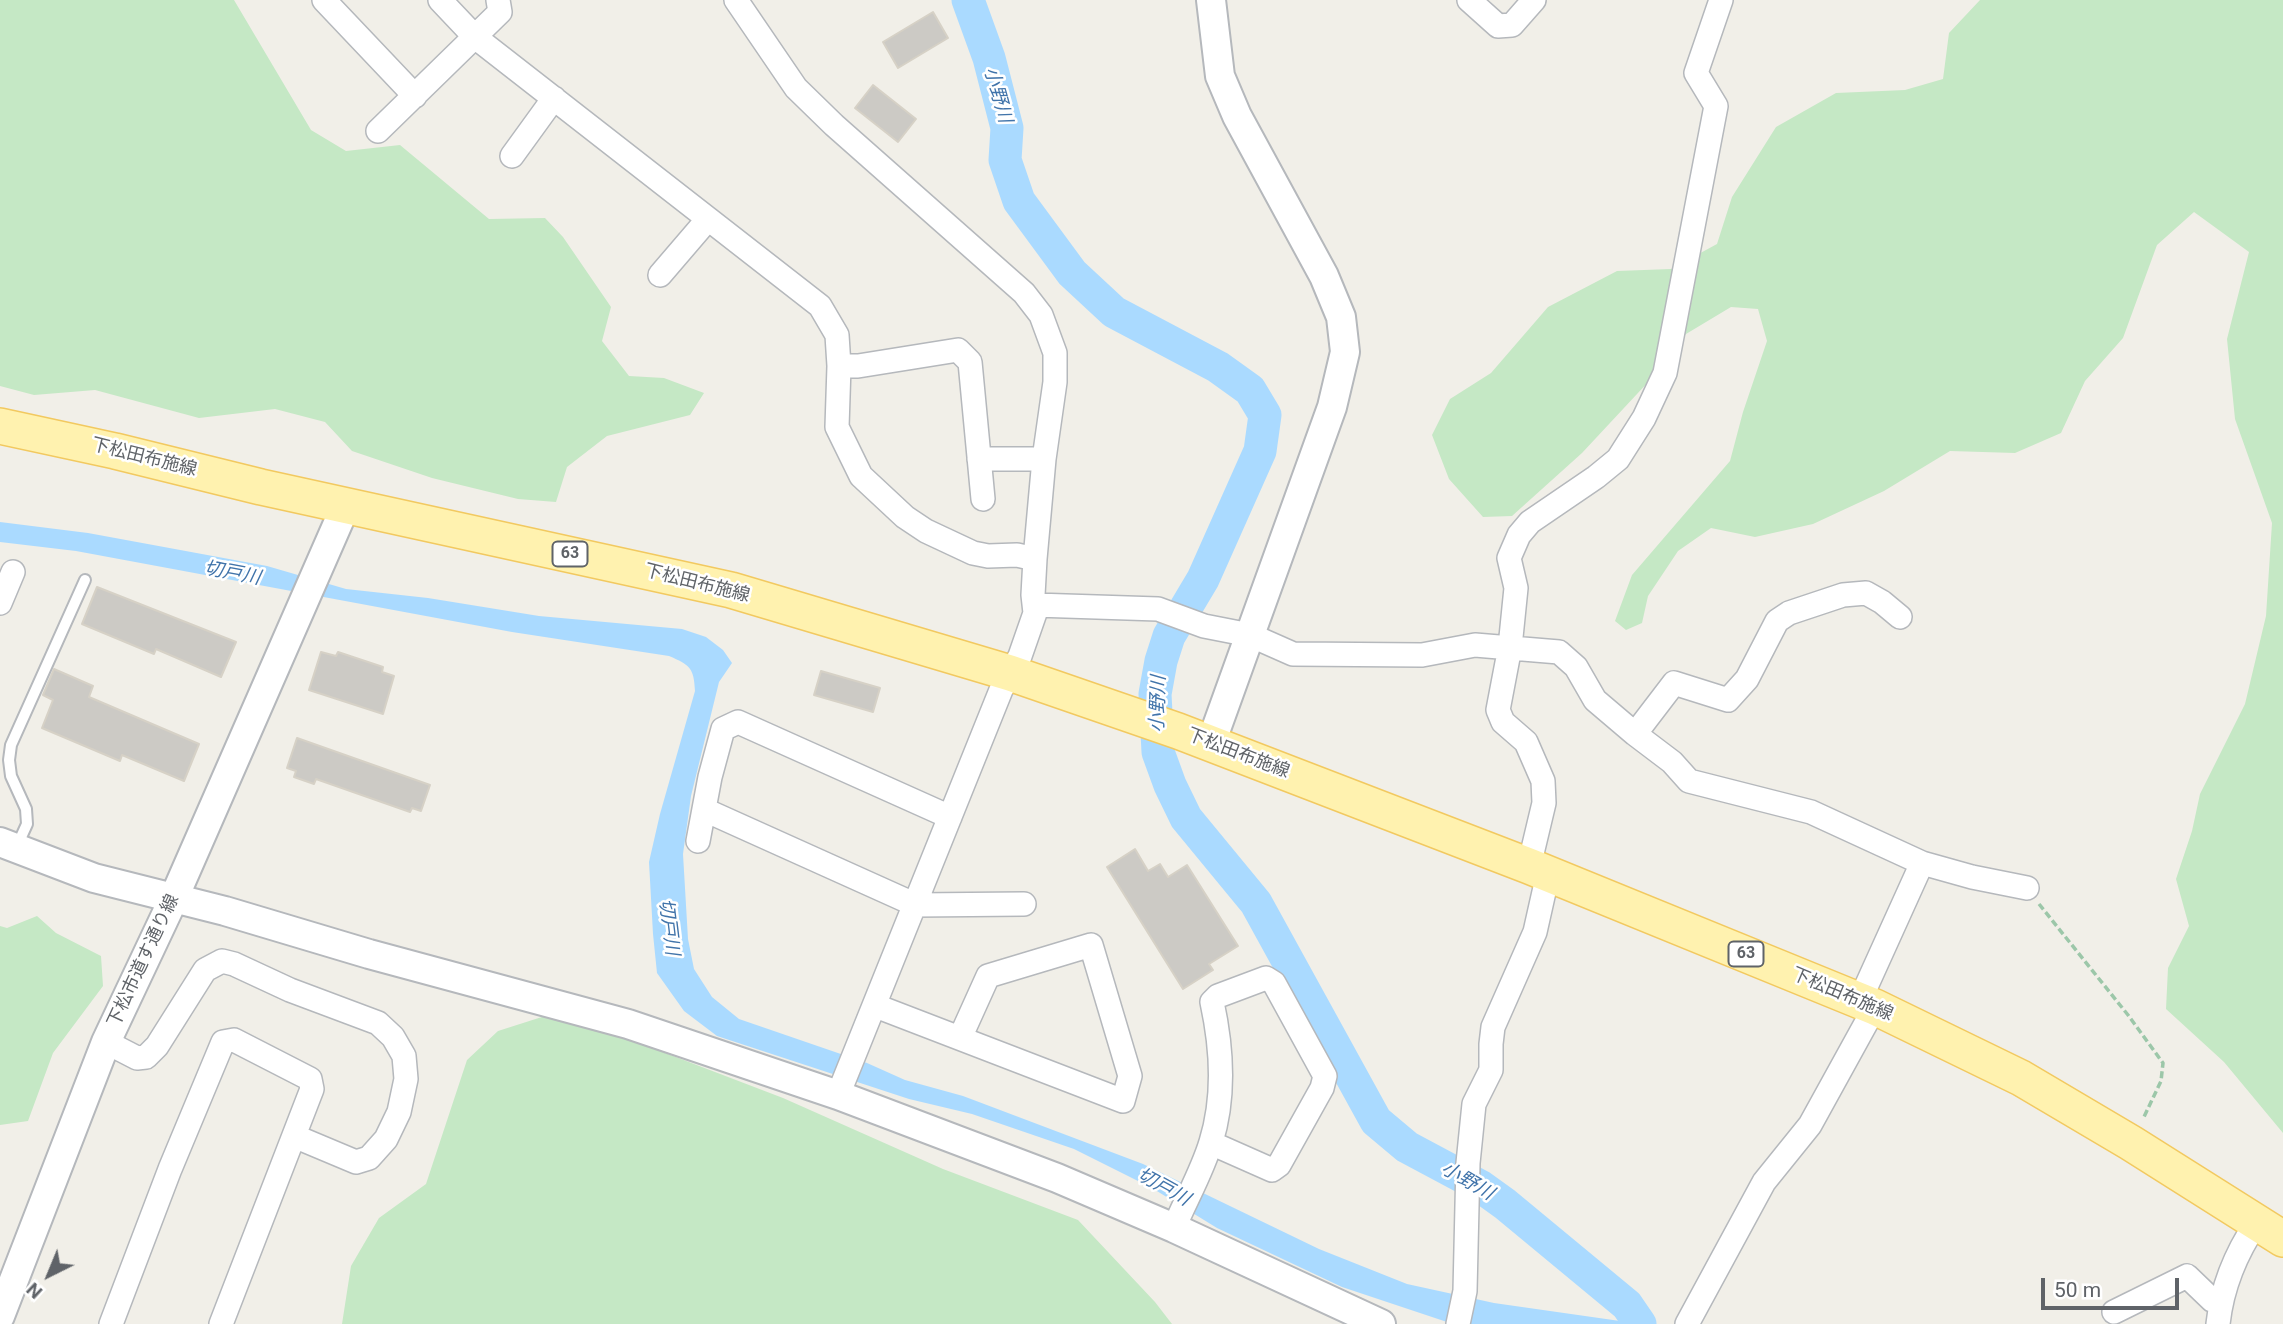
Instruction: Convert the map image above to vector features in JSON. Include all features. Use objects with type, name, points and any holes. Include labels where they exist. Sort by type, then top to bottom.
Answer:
[{"type":"main road","name":"下松田布施線","points":[[0,426],[731,590],[1010,673],[1178,731],[1539,870],[1868,1004],[2021,1078],[2132,1143],[2270,1231]]},
{"type":"street","points":[[324,0],[415,96]]},
{"type":"street","points":[[440,0],[475,37],[820,306],[837,335],[837,427],[861,475],[905,517],[973,553],[988,556],[1017,555],[1035,559]]},
{"type":"street","points":[[378,131],[499,12],[498,0]]},
{"type":"street","points":[[736,0],[796,88],[834,125],[1024,293],[1041,315],[1055,353],[1055,382],[1044,459],[1035,559],[1035,613],[1020,656],[1010,673],[950,817],[840,1090]]},
{"type":"street","points":[[1210,0],[1220,76],[1237,116],[1324,276],[1341,317],[1345,352],[1332,407],[1211,743]]},
{"type":"street","points":[[1469,0],[1498,26],[1512,25],[1534,0]]},
{"type":"street","points":[[1458,1324],[1465,1291],[1468,1163],[1474,1104],[1491,1070],[1490,1044],[1493,1027],[1535,932],[1545,803],[1543,781],[1526,742],[1503,722],[1498,710],[1510,647],[1516,587],[1509,558],[1519,535],[1530,522],[1618,459],[1644,418],[1665,373],[1716,106],[1696,73],[1721,0]]},
{"type":"street","points":[[512,156],[555,98]]},
{"type":"street","points":[[660,275],[708,219]]},
{"type":"street","points":[[839,366],[858,366],[958,350],[970,362],[983,499]]},
{"type":"street","points":[[979,459],[1044,459]]},
{"type":"street","name":"下松市道す通り線","points":[[0,1316],[106,1042],[173,900],[346,505]]},
{"type":"street","points":[[0,603],[13,572]]},
{"type":"street","points":[[1634,734],[1674,683],[1728,700],[1747,678],[1777,621],[1789,613],[1843,595],[1866,593],[1900,617]]},
{"type":"street","points":[[1035,605],[1158,609],[1204,626],[1250,635],[1293,654],[1422,655],[1475,645],[1559,652],[1576,667],[1595,700],[1672,762],[1689,781],[1811,812],[1922,863],[2026,888]]},
{"type":"street","points":[[698,841],[710,777],[723,729],[738,722],[950,817]]},
{"type":"street","points":[[705,810],[916,905],[1024,904]]},
{"type":"street","points":[[8,845],[94,877],[628,1024],[840,1090],[1057,1178],[1178,1219],[1381,1324]]},
{"type":"street","points":[[1688,1323],[1764,1182],[1810,1125],[1868,1004],[1922,863]]},
{"type":"street","points":[[876,1006],[1122,1101],[1130,1076],[1091,945],[988,976],[960,1038]]},
{"type":"street","points":[[106,1042],[136,1058],[146,1058],[157,1046],[205,970],[222,961],[378,1023],[393,1037],[404,1056],[406,1079],[399,1112],[386,1139],[369,1158],[356,1162],[294,1136]]},
{"type":"street","points":[[1178,1219],[1211,1143],[1220,1100],[1219,1032],[1212,1002],[1218,996],[1266,978],[1274,983],[1325,1076],[1322,1088],[1279,1165],[1272,1170],[1211,1143]]},
{"type":"street","points":[[111,1324],[170,1168],[223,1042],[234,1040],[310,1079],[312,1089],[221,1324]]},
{"type":"street","points":[[2219,1313],[2231,1271],[2247,1238],[2270,1231]]},
{"type":"street","points":[[2114,1312],[2187,1276],[2212,1300],[2219,1313]]},
{"type":"lane","points":[[8,845],[27,824],[26,809],[10,776],[11,745],[85,580]]},
{"type":"path","points":[[2026,888],[2163,1063],[2161,1082],[2132,1143]]},
{"type":"green space","points":[[0,0],[234,0],[311,130],[346,151],[400,145],[489,219],[545,218],[563,237],[611,307],[602,341],[629,376],[664,378],[704,393],[690,415],[607,436],[567,467],[556,502],[518,499],[432,478],[352,451],[325,422],[275,409],[199,418],[95,390],[34,395],[0,386]]},
{"type":"green space","points":[[1980,0],[2283,0],[2283,1133],[2224,1062],[2166,1009],[2168,968],[2189,926],[2176,879],[2192,831],[2200,794],[2245,704],[2266,616],[2272,523],[2235,419],[2227,339],[2249,252],[2194,212],[2157,245],[2123,338],[2085,381],[2061,433],[2015,453],[1950,451],[1884,491],[1813,524],[1755,537],[1711,528],[1678,551],[1648,596],[1642,623],[1626,630],[1615,621],[1632,575],[1730,461],[1767,341],[1758,309],[1731,307],[1686,334],[1651,379],[1582,453],[1512,516],[1483,517],[1449,479],[1432,435],[1450,399],[1491,373],[1548,307],[1617,271],[1671,269],[1717,244],[1732,197],[1776,127],[1836,93],[1905,90],[1943,79],[1949,33]]},
{"type":"green space","points":[[37,916],[56,933],[101,956],[103,986],[53,1053],[28,1121],[0,1125],[0,926],[7,928]]},
{"type":"green space","points":[[545,1016],[613,1033],[783,1098],[943,1169],[1078,1220],[1155,1302],[1172,1324],[342,1324],[351,1266],[379,1218],[426,1184],[467,1060],[498,1031]]},
{"type":"water","name":"切戸川","points":[[0,522],[88,533],[267,566],[346,589],[428,598],[539,616],[682,629],[706,637],[723,650],[732,663],[719,682],[691,796],[683,854],[688,939],[694,969],[712,997],[739,1019],[867,1063],[905,1080],[963,1096],[1143,1164],[1319,1249],[1407,1284],[1494,1303],[1641,1324],[1453,1324],[1342,1287],[1217,1228],[1152,1188],[1074,1149],[972,1114],[909,1099],[717,1036],[684,1011],[657,973],[649,862],[695,691],[690,668],[676,659],[512,632],[76,551],[0,542]]},
{"type":"building","points":[[933,12],[948,38],[898,68],[883,42]]},
{"type":"building","points":[[873,85],[916,119],[898,142],[855,108]]},
{"type":"building","points":[[97,587],[236,642],[221,677],[156,649],[154,654],[82,624]]},
{"type":"building","points":[[321,652],[336,656],[338,652],[383,667],[382,672],[394,676],[383,714],[309,690]]},
{"type":"building","points":[[54,669],[93,686],[89,697],[199,744],[184,781],[122,755],[120,761],[42,728],[53,700],[43,695]]},
{"type":"building","points":[[821,671],[880,688],[873,712],[814,695]]},
{"type":"building","points":[[297,738],[430,785],[421,811],[412,808],[410,812],[316,779],[314,784],[294,777],[296,771],[287,768]]},
{"type":"building","points":[[1135,849],[1148,871],[1160,864],[1168,877],[1187,865],[1238,946],[1209,964],[1213,970],[1183,989],[1107,867]]},
{"type":"waterway","name":"小野川","points":[[968,0],[989,58],[1007,128],[1005,160],[1019,201],[1072,273],[1114,312],[1218,367],[1250,390],[1265,415],[1260,451],[1203,579],[1169,636],[1161,661],[1155,694],[1158,752],[1186,818],[1256,903],[1376,1121],[1407,1147],[1480,1186],[1505,1204],[1627,1305],[1640,1324]]}]
